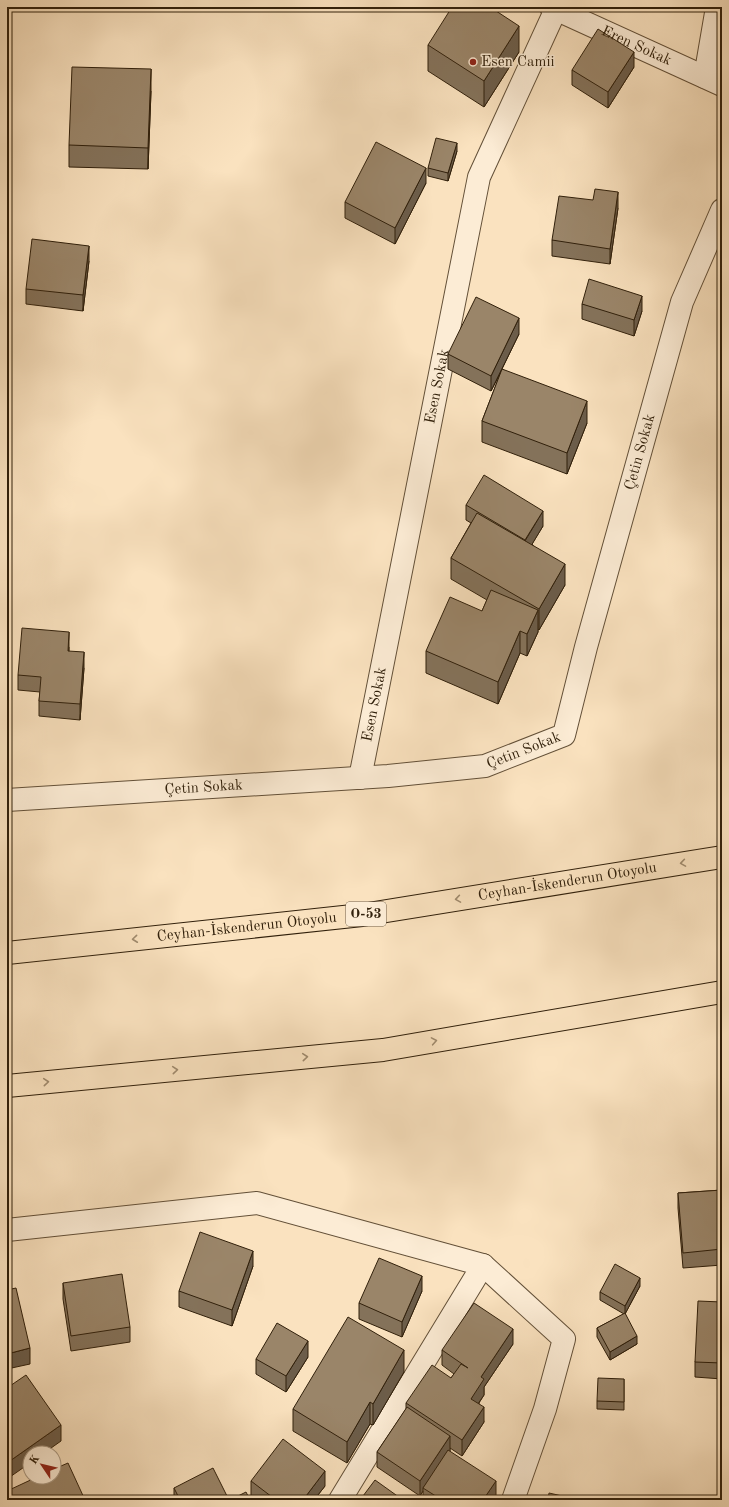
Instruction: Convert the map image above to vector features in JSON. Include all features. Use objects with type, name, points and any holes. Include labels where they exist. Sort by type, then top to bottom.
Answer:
[{"type":"highway","name":"Ceyhan-İskenderun Otoyolu","points":[[7,953],[362,915],[722,857]]},
{"type":"highway","points":[[7,1086],[383,1050],[722,992]]},
{"type":"street","points":[[713,81],[717,7]]},
{"type":"street","name":"Eren Sokak","points":[[554,8],[713,81]]},
{"type":"street","name":"Esen Sokak","points":[[360,778],[479,177],[554,8]]},
{"type":"street","name":"Çetin Sokak","points":[[7,800],[360,778],[485,766],[564,735],[586,647],[682,302],[722,210]]},
{"type":"street","points":[[7,1230],[256,1203],[483,1265],[564,1339],[545,1409],[512,1500]]},
{"type":"street","points":[[340,1500],[483,1265]]},
{"type":"building","points":[[452,7],[490,7],[519,26],[484,81],[428,45]]},
{"type":"building","points":[[598,29],[634,52],[608,92],[572,70]]},
{"type":"building","points":[[72,67],[151,69],[148,148],[69,145]]},
{"type":"building","points":[[436,138],[457,143],[448,173],[428,168]]},
{"type":"building","points":[[376,142],[426,168],[395,228],[345,202]]},
{"type":"building","points":[[595,189],[618,192],[610,249],[552,240],[559,196],[593,200]]},
{"type":"building","points":[[32,239],[89,246],[83,295],[26,289]]},
{"type":"building","points":[[589,279],[642,296],[634,320],[582,304]]},
{"type":"building","points":[[476,297],[519,318],[491,376],[448,354]]},
{"type":"building","points":[[502,369],[587,401],[567,453],[482,421]]},
{"type":"building","points":[[484,475],[543,511],[525,540],[466,505]]},
{"type":"building","points":[[477,513],[565,564],[539,609],[451,558]]},
{"type":"building","points":[[491,590],[538,610],[527,634],[520,631],[498,682],[426,651],[450,597],[482,611]]},
{"type":"building","points":[[22,628],[69,632],[68,651],[84,652],[80,704],[39,701],[41,677],[18,675]]},
{"type":"building","points":[[722,1190],[722,1249],[683,1253],[678,1193]]},
{"type":"building","points":[[200,1232],[253,1251],[232,1310],[179,1291]]},
{"type":"building","points":[[379,1258],[422,1276],[402,1322],[359,1303]]},
{"type":"building","points":[[615,1264],[640,1278],[625,1306],[600,1292]]},
{"type":"building","points":[[122,1274],[130,1327],[71,1336],[63,1283]]},
{"type":"building","points":[[16,1288],[30,1348],[7,1354],[7,1290]]},
{"type":"building","points":[[698,1301],[722,1302],[722,1363],[695,1362]]},
{"type":"building","points":[[474,1303],[513,1329],[481,1377],[484,1379],[471,1399],[484,1407],[462,1440],[406,1403],[432,1365],[451,1378],[461,1364],[468,1368],[442,1350]]},
{"type":"building","points":[[625,1313],[637,1336],[610,1352],[597,1328]]},
{"type":"building","points":[[348,1317],[404,1350],[373,1404],[370,1402],[347,1442],[293,1409]]},
{"type":"building","points":[[277,1323],[308,1341],[286,1376],[256,1359]]},
{"type":"building","points":[[26,1375],[61,1425],[33,1445],[22,1445],[22,1452],[7,1463],[7,1388]]},
{"type":"building","points":[[598,1378],[624,1379],[624,1402],[597,1401]]},
{"type":"building","points":[[407,1407],[450,1436],[420,1481],[377,1452]]},
{"type":"building","points":[[283,1439],[325,1471],[303,1500],[276,1500],[251,1481]]},
{"type":"building","points":[[448,1450],[496,1481],[483,1500],[442,1500],[423,1488]]},
{"type":"building","points":[[68,1463],[85,1500],[9,1500],[7,1491],[22,1484],[62,1485],[62,1466]]},
{"type":"building","points":[[213,1468],[229,1500],[180,1500],[174,1488]]},
{"type":"building","points":[[375,1480],[403,1500],[360,1500]]},
{"type":"building","points":[[246,1492],[250,1500],[230,1500]]},
{"type":"building","points":[[549,1493],[580,1500],[548,1500]]},
{"type":"place","name":"Esen Camii","points":[[473,62]]}]
